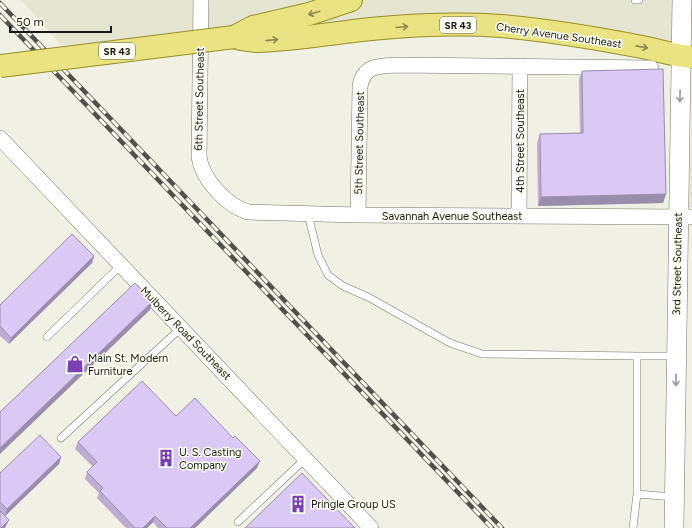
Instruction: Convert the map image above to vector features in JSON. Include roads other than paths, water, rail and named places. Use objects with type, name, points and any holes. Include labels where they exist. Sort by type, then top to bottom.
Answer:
[{"type":"main road","name":"Cherry Avenue Southeast","points":[[0,66],[234,37],[253,27],[309,14],[351,0]]},
{"type":"main road","name":"Cherry Avenue Southeast","points":[[234,37],[257,42],[411,26],[450,24],[500,26],[534,29],[612,41],[686,57]]},
{"type":"street","name":"6th Street Southeast","points":[[201,0],[199,157],[204,174],[219,192]]},
{"type":"street","name":"3rd Street Southeast","points":[[674,528],[676,356],[685,217],[686,57],[682,0]]},
{"type":"street","name":"5th Street Southeast","points":[[358,215],[360,87],[362,78],[366,72],[376,68],[400,65],[520,66]]},
{"type":"street","points":[[520,66],[651,68]]},
{"type":"street","name":"4th Street Southeast","points":[[519,216],[520,66]]},
{"type":"street","name":"Mulberry Road Southeast","points":[[0,138],[371,528]]},
{"type":"street","name":"Savannah Avenue Southeast","points":[[219,192],[232,205],[248,212],[358,215],[685,217]]},
{"type":"lane","points":[[308,214],[318,255],[328,275],[343,286],[368,297],[450,343],[482,354],[676,356]]},
{"type":"lane","points":[[47,337],[121,265]]},
{"type":"lane","points":[[61,438],[181,328]]},
{"type":"lane","points":[[633,528],[637,494],[637,356]]},
{"type":"lane","points":[[238,522],[305,459]]},
{"type":"lane","points":[[637,494],[675,497]]},
{"type":"railway","points":[[0,3],[502,528]]},
{"type":"railway","points":[[0,15],[492,528]]},
{"type":"place","name":"Main St. Modern Furniture","points":[[75,364]]},
{"type":"place","name":"U. S. Casting Company","points":[[166,458]]},
{"type":"place","name":"Pringle Group US","points":[[298,504]]}]
